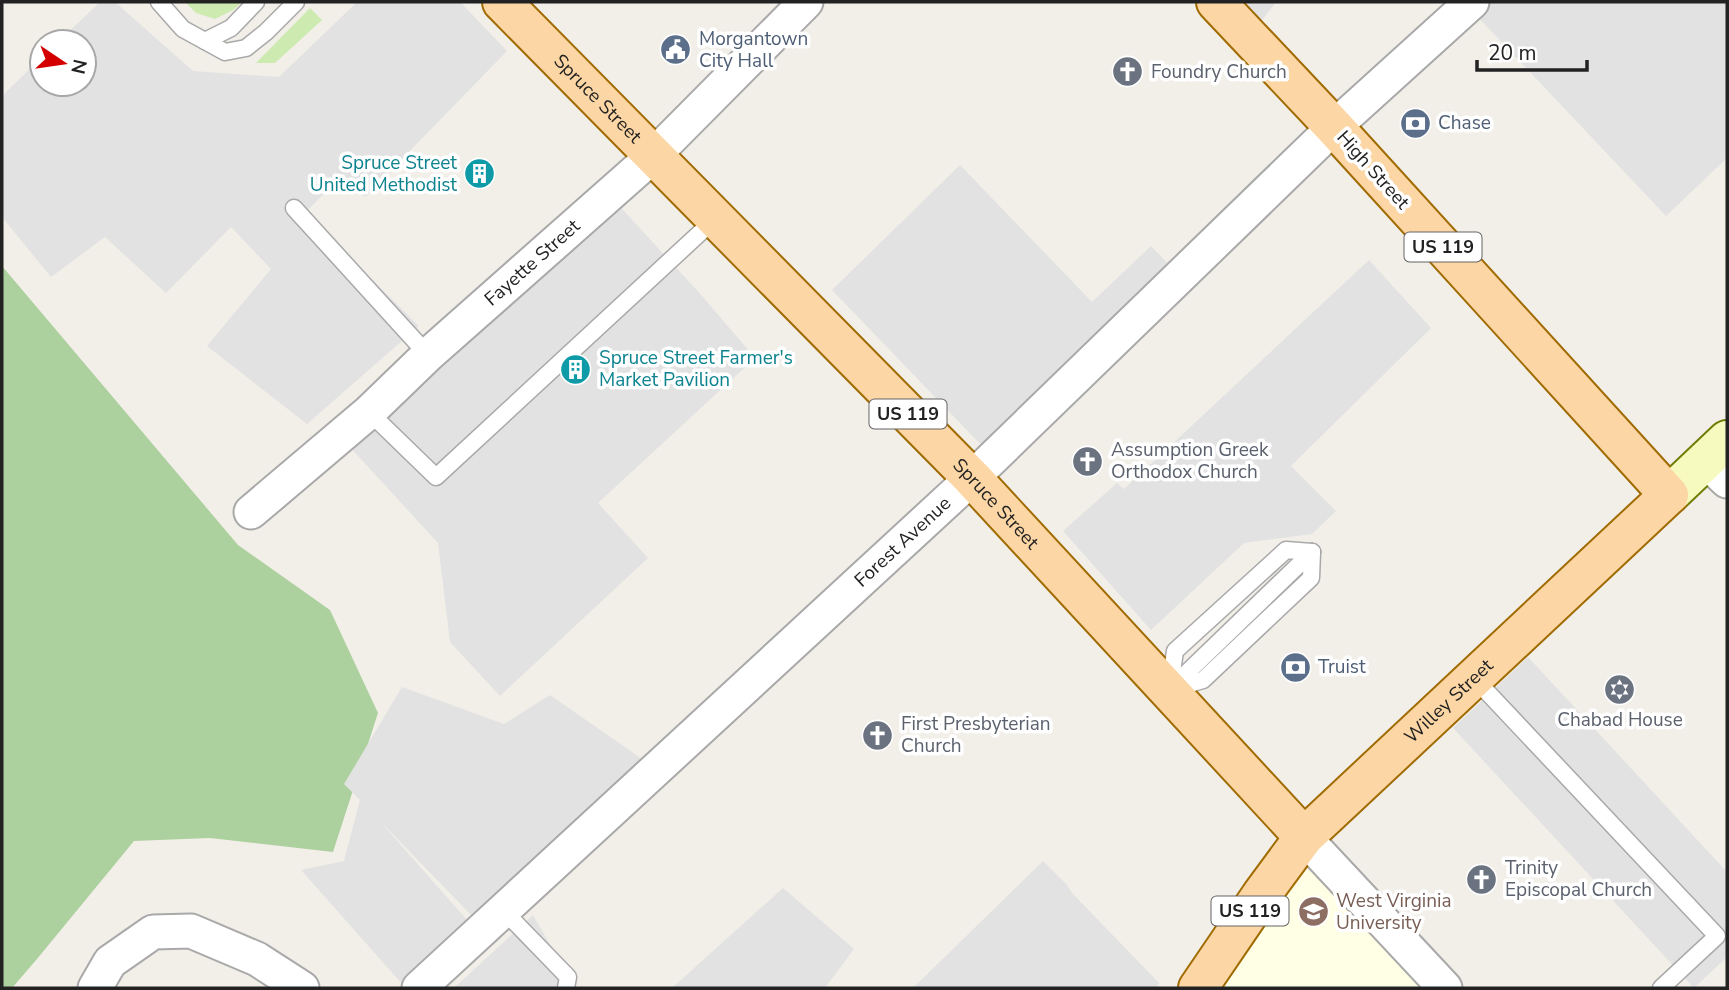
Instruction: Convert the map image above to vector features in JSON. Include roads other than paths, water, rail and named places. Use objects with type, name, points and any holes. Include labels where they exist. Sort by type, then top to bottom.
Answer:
[{"type":"main road","name":"Spruce Street","points":[[502,2],[971,478],[1304,837]]},
{"type":"main road","name":"High Street","points":[[1216,2],[1334,127],[1669,495]]},
{"type":"main road","name":"Willey Street","points":[[1198,988],[1304,837],[1669,495]]},
{"type":"street","name":"Fayette Street","points":[[251,512],[369,412],[428,355],[653,156],[806,2]]},
{"type":"street","name":"Forest Avenue","points":[[419,988],[971,478],[1334,127],[1472,2]]},
{"type":"street","name":"Willey Street","points":[[1669,495],[1720,461]]},
{"type":"street","name":"Spruce Street","points":[[1304,837],[1445,988]]},
{"type":"street","points":[[95,988],[110,962],[153,932],[191,931],[257,959],[302,988]]},
{"type":"lane","points":[[159,2],[183,29],[225,52],[246,48],[296,2]]},
{"type":"lane","points":[[205,41],[231,28],[256,2]]},
{"type":"lane","points":[[294,208],[428,355]]},
{"type":"lane","points":[[369,412],[436,477],[715,219]]},
{"type":"lane","points":[[1286,550],[1312,552],[1311,578],[1203,680],[1169,690],[1175,651],[1286,550]]},
{"type":"lane","points":[[1474,678],[1722,932],[1661,988]]},
{"type":"lane","points":[[504,911],[568,977],[566,988]]},
{"type":"place","name":"Morgantown City Hall","points":[[676,50]]},
{"type":"place","name":"Foundry Church","points":[[1128,72]]},
{"type":"place","name":"Chase","points":[[1415,123]]},
{"type":"place","name":"Spruce Street United Methodist","points":[[480,174]]},
{"type":"place","name":"Spruce Street Farmer's Market Pavilion","points":[[576,369]]},
{"type":"place","name":"Assumption Greek Orthodox Church","points":[[1088,461]]},
{"type":"place","name":"Truist","points":[[1295,667]]},
{"type":"place","name":"Chabad House","points":[[1620,689]]},
{"type":"place","name":"First Presbyterian Church","points":[[878,735]]},
{"type":"place","name":"Trinity Episcopal Church","points":[[1482,879]]},
{"type":"place","name":"West Virginia University","points":[[1313,912]]}]
